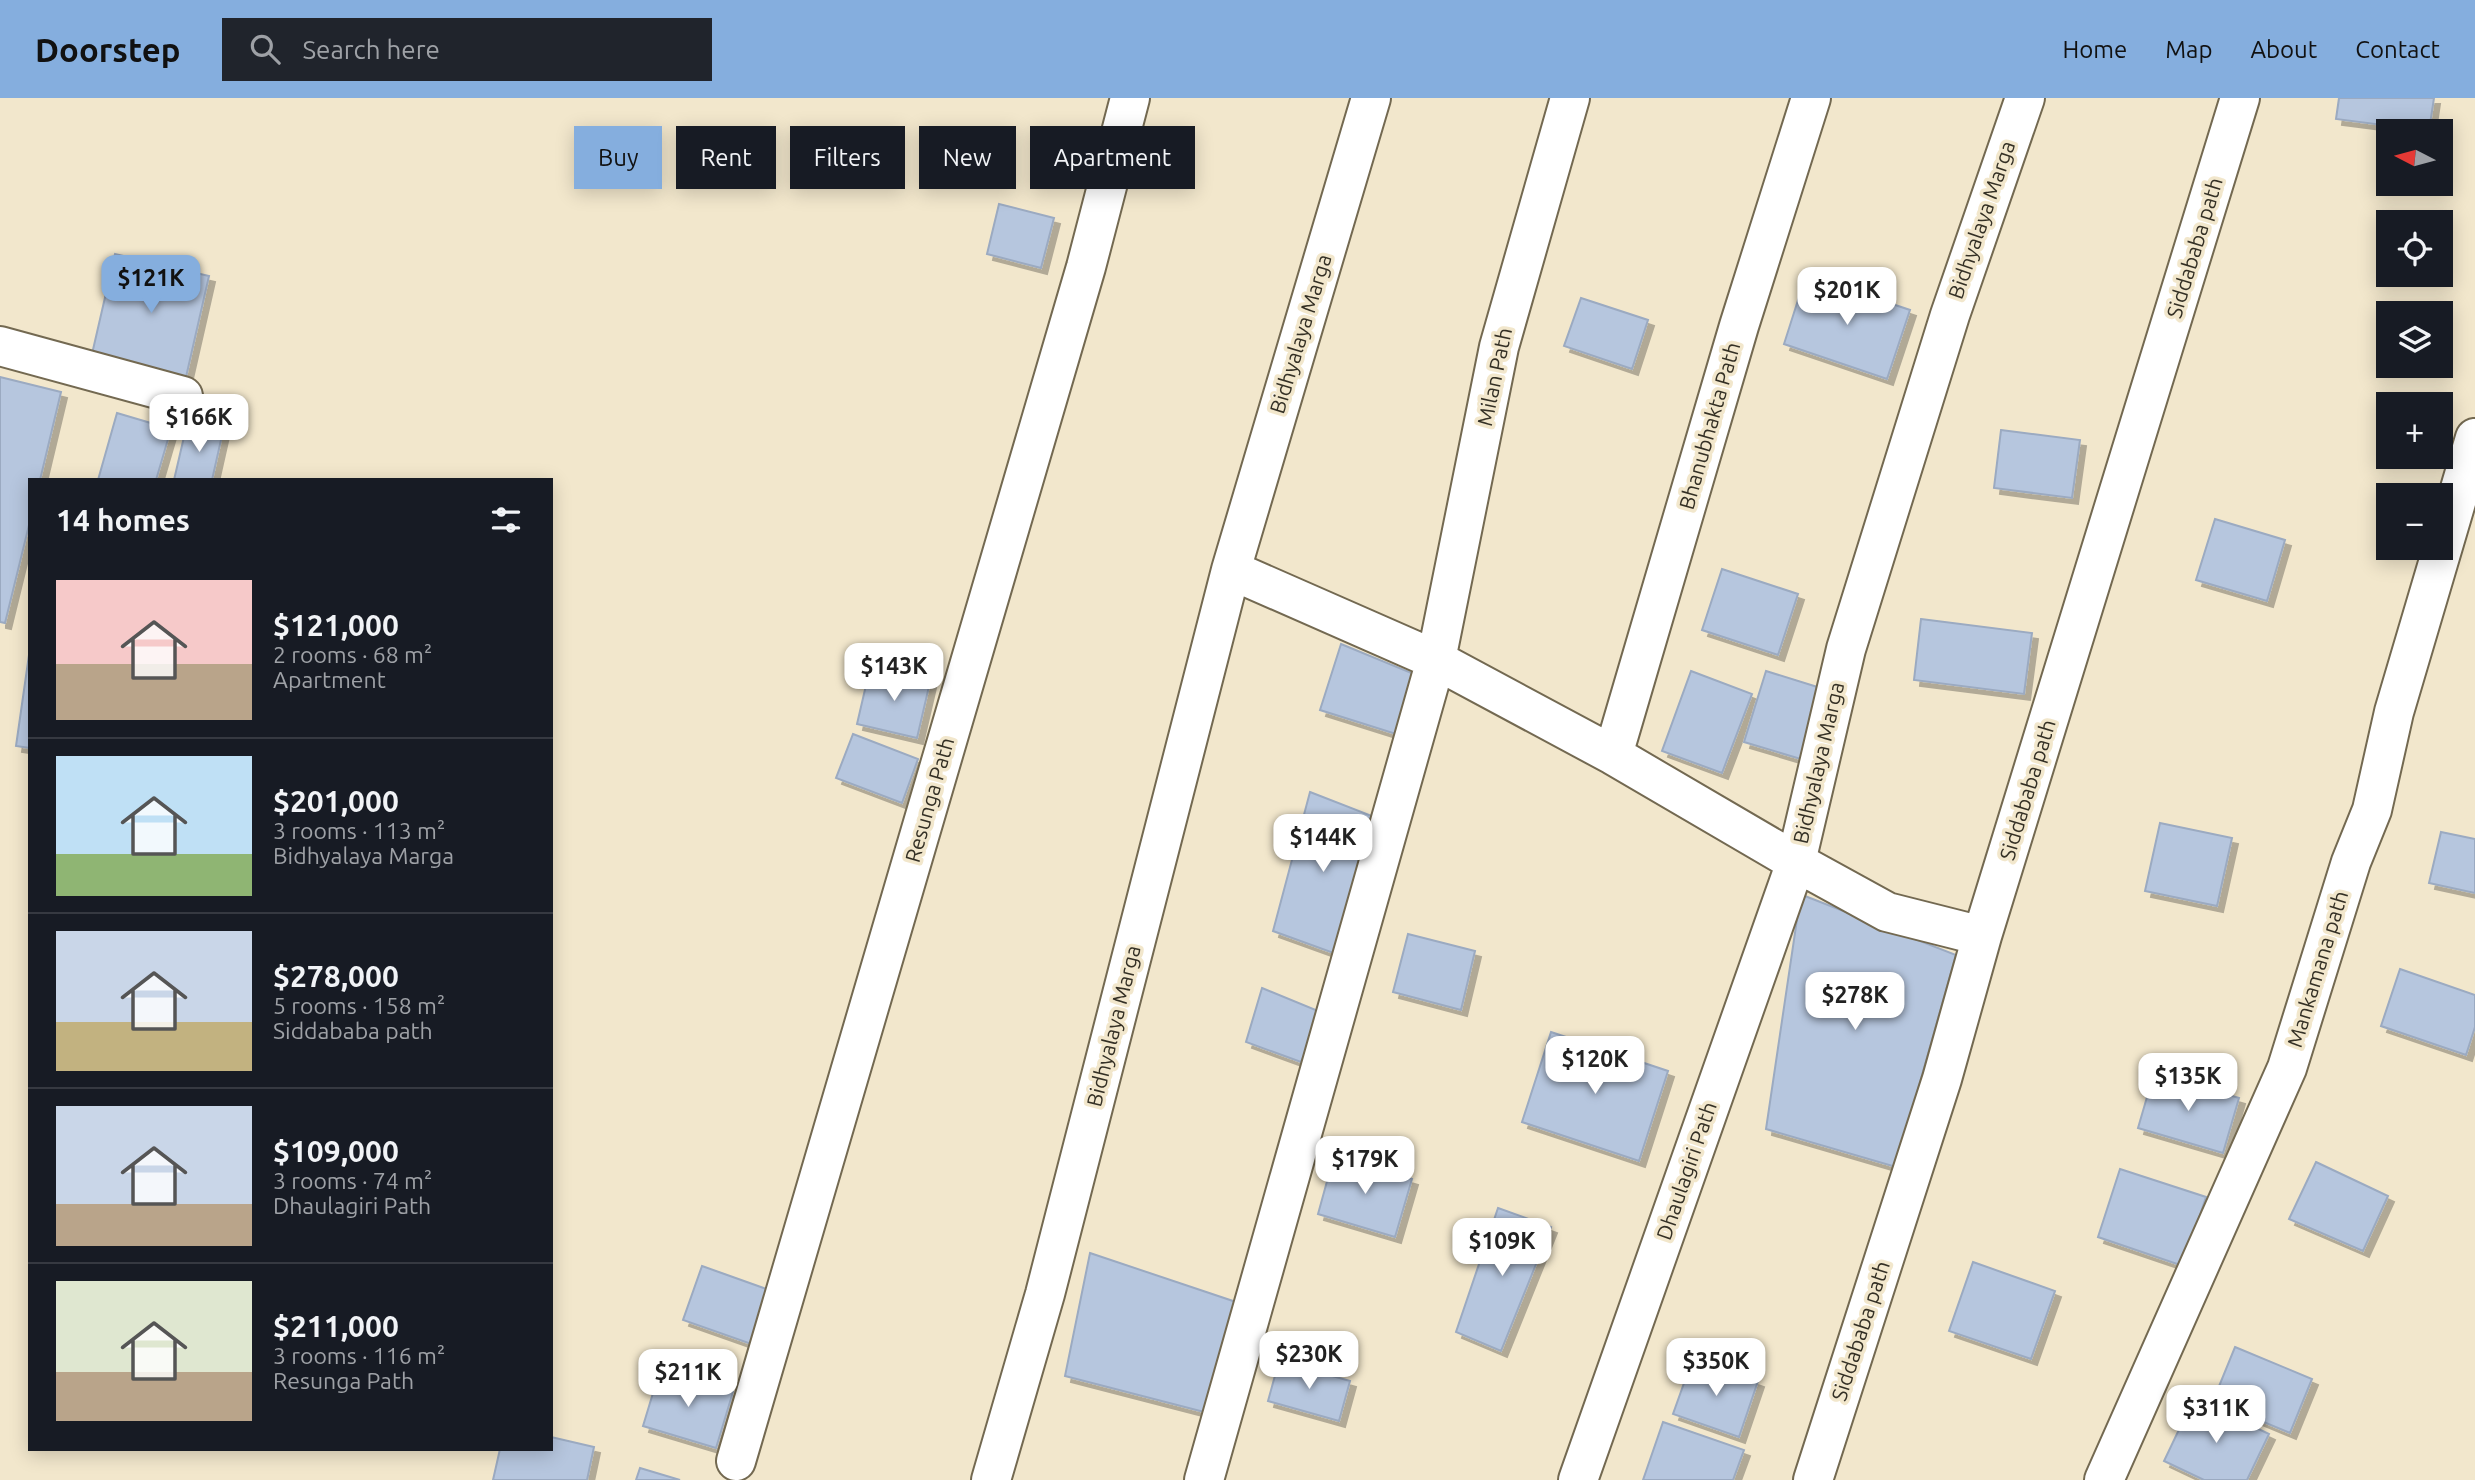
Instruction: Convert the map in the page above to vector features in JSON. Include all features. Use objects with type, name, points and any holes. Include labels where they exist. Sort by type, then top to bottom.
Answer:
[{"type":"street","name":"Resunga Path","points":[[736,1461],[1086,267],[1130,98]]},
{"type":"street","name":"Bidhyalaya Marga","points":[[991,1480],[1045,1294],[1231,570],[1371,98]]},
{"type":"street","name":"Milan Path","points":[[1204,1480],[1436,660],[1499,347],[1570,98]]},
{"type":"street","name":"Bhanubhakta Path","points":[[1613,755],[1739,326],[1811,98]]},
{"type":"street","name":"Bidhyalaya Marga","points":[[1231,570],[1436,660],[1613,755],[1796,862],[1846,649],[1950,315],[2025,98]]},
{"type":"street","name":"Siddababa path","points":[[1813,1480],[1942,1079],[1982,936],[2240,98]]},
{"type":"street","points":[[0,346],[183,397]]},
{"type":"street","name":"Mankamana path","points":[[2104,1480],[2287,1068],[2351,862],[2372,810],[2394,712],[2475,438]]},
{"type":"street","points":[[1796,862],[1887,912],[1982,936]]},
{"type":"street","name":"Dhaulagiri Path","points":[[1578,1480],[1796,862]]},
{"type":"building","points":[[2339,98],[2434,98],[2431,119],[2376,119],[2376,124],[2336,119]]},
{"type":"building","points":[[999,204],[1054,218],[1041,268],[987,254]]},
{"type":"building","points":[[115,254],[209,276],[186,377],[92,354]]},
{"type":"building","points":[[1806,275],[1910,310],[1887,379],[1784,344]]},
{"type":"building","points":[[1581,298],[1648,320],[1632,369],[1564,346]]},
{"type":"building","points":[[0,377],[61,392],[40,478],[28,478],[28,529],[5,623],[0,622]]},
{"type":"building","points":[[117,413],[171,429],[157,478],[99,478]]},
{"type":"building","points":[[187,424],[223,431],[212,478],[174,478]]},
{"type":"building","points":[[2001,430],[2080,440],[2072,498],[1994,488]]},
{"type":"building","points":[[2215,519],[2285,540],[2267,601],[2196,580]]},
{"type":"building","points":[[1722,569],[1798,594],[1778,655],[1702,630]]},
{"type":"building","points":[[1921,619],[2032,633],[2024,694],[1914,680]]},
{"type":"building","points":[[1341,644],[1414,674],[1396,734],[1320,710]]},
{"type":"building","points":[[28,662],[28,748],[16,746]]},
{"type":"building","points":[[870,668],[930,682],[917,738],[857,724]]},
{"type":"building","points":[[1691,671],[1752,694],[1722,773],[1662,751]]},
{"type":"building","points":[[1766,671],[1827,690],[1804,760],[1744,742]]},
{"type":"building","points":[[853,734],[918,759],[902,803],[836,778]]},
{"type":"building","points":[[1310,792],[1372,816],[1339,955],[1273,931]]},
{"type":"building","points":[[2160,823],[2232,838],[2217,906],[2145,891]]},
{"type":"building","points":[[2441,832],[2475,839],[2475,893],[2429,883]]},
{"type":"building","points":[[1805,896],[1956,955],[1896,1167],[1766,1129],[1800,899]]},
{"type":"building","points":[[1408,934],[1475,951],[1461,1010],[1393,992]]},
{"type":"building","points":[[2400,969],[2475,995],[2475,1027],[2466,1055],[2381,1026]]},
{"type":"building","points":[[1262,988],[1323,1013],[1301,1062],[1246,1042]]},
{"type":"building","points":[[1551,1032],[1668,1071],[1639,1161],[1522,1122]]},
{"type":"building","points":[[2154,1073],[2239,1098],[2223,1153],[2138,1128]]},
{"type":"building","points":[[1334,1156],[1412,1179],[1395,1237],[1318,1214]]},
{"type":"building","points":[[2316,1162],[2388,1196],[2363,1251],[2289,1219]]},
{"type":"building","points":[[2120,1169],[2206,1197],[2183,1266],[2098,1237]]},
{"type":"building","points":[[1498,1208],[1551,1227],[1501,1351],[1456,1332]]},
{"type":"building","points":[[1090,1253],[1236,1302],[1208,1413],[1065,1376]]},
{"type":"building","points":[[1973,1262],[2055,1291],[2031,1359],[1949,1331]]},
{"type":"building","points":[[702,1266],[775,1292],[757,1346],[683,1320]]},
{"type":"building","points":[[2235,1347],[2312,1379],[2290,1433],[2213,1401]]},
{"type":"building","points":[[1693,1358],[1758,1381],[1739,1437],[1673,1414]]},
{"type":"building","points":[[1279,1361],[1350,1381],[1339,1421],[1268,1401]]},
{"type":"building","points":[[660,1370],[733,1392],[716,1448],[643,1426]]},
{"type":"building","points":[[2194,1398],[2269,1434],[2247,1480],[2204,1480],[2164,1461]]},
{"type":"building","points":[[1663,1422],[1744,1450],[1733,1480],[1643,1480]]},
{"type":"building","points":[[553,1437],[594,1447],[587,1480],[493,1480],[500,1451],[553,1451]]},
{"type":"building","points":[[640,1468],[680,1480],[636,1480]]}]
